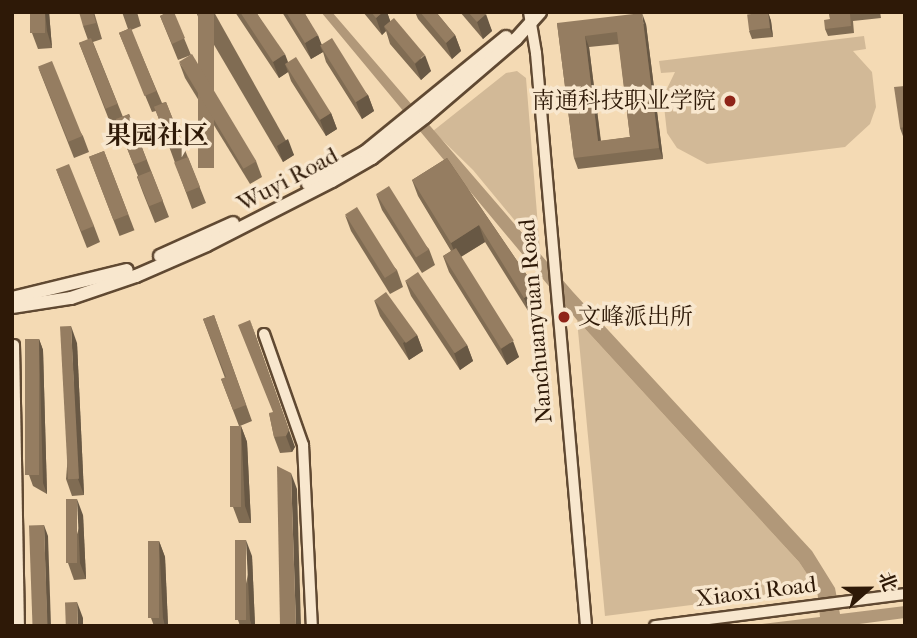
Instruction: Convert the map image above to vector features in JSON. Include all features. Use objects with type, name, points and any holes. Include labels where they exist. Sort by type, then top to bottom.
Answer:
[{"type":"main road","name":"Wuyi Road","points":[[12,307],[71,298],[207,245],[342,175],[422,113],[532,15]]},
{"type":"main road","name":"Wuyi Road","points":[[12,298],[83,284],[193,242],[365,152],[408,124]]},
{"type":"street","name":"Nanchuanyuan Road","points":[[532,15],[554,301],[585,626]]},
{"type":"street","points":[[264,334],[303,445],[312,626]]},
{"type":"street","points":[[14,345],[19,626]]},
{"type":"street","name":"Xiaoxi Road","points":[[655,626],[905,594]]},
{"type":"shaded area","points":[[321,12],[332,12],[573,292],[812,551],[835,588],[840,614],[905,606],[905,618],[844,626],[746,626],[820,617],[817,589],[799,562],[577,320]]},
{"type":"shaded area","points":[[864,36],[866,49],[853,51],[872,72],[876,107],[870,124],[845,147],[707,164],[677,148],[667,133],[663,97],[675,72],[661,73],[659,61]]},
{"type":"shaded area","points":[[517,71],[526,78],[540,251],[473,170],[433,131],[506,73]]},
{"type":"shaded area","points":[[577,320],[799,562],[817,589],[605,616]]},
{"type":"building","points":[[30,12],[45,12],[45,33],[30,33]]},
{"type":"building","points":[[79,12],[93,12],[96,23],[83,26]]},
{"type":"building","points":[[174,12],[185,38],[172,44],[160,16]]},
{"type":"building","points":[[198,12],[214,12],[214,168],[198,168]]},
{"type":"building","points":[[240,12],[256,12],[285,54],[273,62]]},
{"type":"building","points":[[286,12],[304,12],[318,35],[305,43]]},
{"type":"building","points":[[371,12],[383,12],[376,18]]},
{"type":"building","points":[[420,12],[436,12],[455,35],[446,43]]},
{"type":"building","points":[[468,12],[484,12],[486,14],[477,22]]},
{"type":"building","points":[[768,12],[770,28],[749,30],[747,15]]},
{"type":"building","points":[[829,12],[862,12],[850,14],[851,26],[825,29],[824,20],[830,19]]},
{"type":"building","points":[[642,13],[659,148],[574,158],[557,23]],"holes":[[[617,32],[630,137],[598,141],[585,36]]]},
{"type":"building","points":[[394,18],[425,55],[415,63],[384,26]]},
{"type":"building","points":[[131,28],[156,91],[144,96],[119,33]]},
{"type":"building","points":[[91,38],[118,104],[106,109],[79,43]]},
{"type":"building","points":[[332,38],[368,95],[356,102],[320,45]]},
{"type":"building","points":[[192,54],[256,161],[244,169],[179,62]]},
{"type":"building","points":[[296,57],[331,113],[320,120],[285,64]]},
{"type":"building","points":[[52,61],[82,136],[68,142],[38,67]]},
{"type":"building","points":[[905,86],[905,127],[900,128],[894,87]]},
{"type":"building","points":[[166,102],[183,145],[171,150],[154,107]]},
{"type":"building","points":[[129,114],[147,160],[133,165],[116,119]]},
{"type":"building","points":[[104,151],[128,214],[113,220],[89,157]]},
{"type":"building","points":[[188,157],[200,187],[186,192],[174,163]]},
{"type":"building","points":[[447,158],[537,290],[524,298],[479,225],[451,243],[412,180]]},
{"type":"building","points":[[69,164],[94,226],[81,231],[56,169]]},
{"type":"building","points":[[151,171],[163,201],[149,206],[137,177]]},
{"type":"building","points":[[389,186],[429,250],[416,258],[376,194]]},
{"type":"building","points":[[357,207],[397,271],[385,278],[345,214]]},
{"type":"building","points":[[456,248],[514,340],[501,348],[443,256]]},
{"type":"building","points":[[418,272],[467,345],[455,353],[406,280]]},
{"type":"building","points":[[386,292],[417,335],[406,343],[375,300]]},
{"type":"building","points":[[214,315],[246,405],[233,410],[221,379],[226,377],[203,319]]},
{"type":"building","points":[[250,320],[289,430],[286,436],[274,437],[269,413],[273,412],[238,325]]},
{"type":"building","points":[[71,326],[79,479],[68,479],[60,327]]},
{"type":"building","points":[[25,339],[39,339],[39,475],[25,475]]},
{"type":"building","points":[[230,426],[241,426],[241,507],[230,507]]},
{"type":"building","points":[[277,466],[291,473],[296,626],[280,626]]},
{"type":"building","points":[[66,499],[77,499],[77,563],[66,563]]},
{"type":"building","points":[[44,525],[48,626],[33,626],[29,526]]},
{"type":"building","points":[[235,540],[246,540],[246,620],[235,620]]},
{"type":"building","points":[[148,541],[159,541],[159,618],[148,618]]},
{"type":"building","points":[[65,602],[77,602],[78,626],[66,626]]},
{"type":"place","name":"南通科技职业学院","points":[[730,101]]},
{"type":"place","name":"文峰派出所","points":[[564,317]]},
{"type":"district","name":"果园社区","points":[[157,136]]}]
